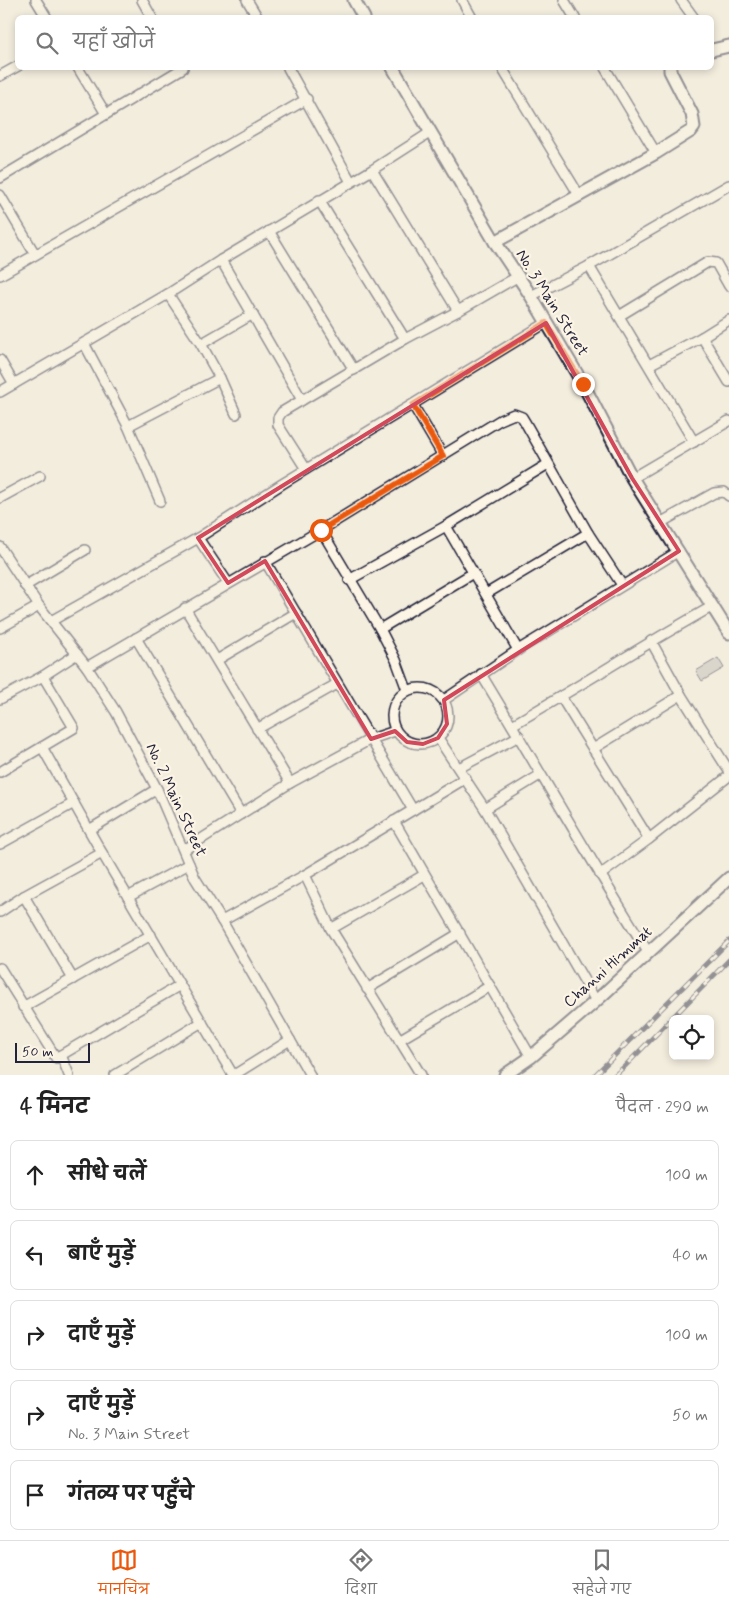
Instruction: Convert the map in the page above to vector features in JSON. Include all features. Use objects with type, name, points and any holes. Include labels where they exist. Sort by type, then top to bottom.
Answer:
[{"type":"street","points":[[36,0],[45,15]]},
{"type":"street","points":[[142,0],[150,15]]},
{"type":"street","points":[[247,0],[256,15]]},
{"type":"street","points":[[354,0],[362,15]]},
{"type":"street","points":[[462,0],[470,15]]},
{"type":"street","points":[[564,0],[573,15]]},
{"type":"street","points":[[681,0],[692,15]]},
{"type":"street","points":[[714,46],[729,46]]},
{"type":"street","points":[[0,76],[15,68]]},
{"type":"street","points":[[79,70],[106,114]]},
{"type":"street","points":[[0,178],[178,70]]},
{"type":"street","points":[[289,70],[307,99],[351,182]]},
{"type":"street","name":"No. 3 Main Street","points":[[394,70],[495,242],[531,296],[583,384],[632,478],[729,633]]},
{"type":"street","points":[[503,70],[579,195]]},
{"type":"street","points":[[606,70],[656,153]]},
{"type":"street","points":[[495,242],[656,153],[691,131],[694,127],[692,114],[670,70]]},
{"type":"street","points":[[0,275],[307,99]]},
{"type":"street","points":[[0,392],[168,294],[431,132]]},
{"type":"street","points":[[372,170],[458,311]]},
{"type":"street","points":[[531,296],[589,266],[729,185]]},
{"type":"street","points":[[0,196],[35,254]]},
{"type":"street","points":[[319,200],[405,338]]},
{"type":"street","points":[[269,231],[354,370]]},
{"type":"street","points":[[221,260],[302,400]]},
{"type":"street","points":[[620,316],[708,262],[716,263],[729,286]]},
{"type":"street","points":[[589,266],[694,442]]},
{"type":"street","points":[[306,469],[278,425],[278,418],[282,412],[405,338],[458,311],[517,277]]},
{"type":"street","points":[[168,294],[201,344],[220,378],[236,414]]},
{"type":"street","points":[[201,344],[253,314]]},
{"type":"street","points":[[649,365],[702,337],[729,320]]},
{"type":"street","points":[[51,620],[198,538],[306,469],[546,323]]},
{"type":"street","points":[[702,337],[729,382]]},
{"type":"street","points":[[84,343],[128,426],[160,501]]},
{"type":"street","points":[[0,360],[14,384]]},
{"type":"street","points":[[128,426],[220,378]]},
{"type":"street","points":[[413,405],[443,456]]},
{"type":"street","points":[[87,667],[321,530],[500,420],[514,414],[522,417],[588,533],[622,585]]},
{"type":"street","points":[[632,478],[729,421]]},
{"type":"street","points":[[349,580],[446,526],[548,464]]},
{"type":"street","points":[[0,498],[40,476]]},
{"type":"street","points":[[660,524],[714,493],[724,492],[729,496]]},
{"type":"street","points":[[446,526],[518,650]]},
{"type":"street","points":[[321,530],[349,580],[380,629],[396,660],[406,690]]},
{"type":"street","points":[[486,594],[588,533]]},
{"type":"street","points":[[198,538],[228,583]]},
{"type":"street","name":"No. 2 Main Street","points":[[0,547],[39,606],[87,667],[116,712],[157,789],[195,878],[222,921],[310,1075]]},
{"type":"street","points":[[25,586],[85,550]]},
{"type":"street","points":[[444,700],[518,650],[679,551]]},
{"type":"street","points":[[265,562],[413,810]]},
{"type":"street","points":[[380,629],[473,573]]},
{"type":"street","points":[[0,628],[39,606]]},
{"type":"street","points":[[512,725],[713,606]]},
{"type":"street","points":[[185,608],[290,783]]},
{"type":"street","points":[[217,660],[296,613]]},
{"type":"street","points":[[136,638],[241,814]]},
{"type":"street","points":[[651,641],[681,695],[729,771]]},
{"type":"street","points":[[0,699],[43,676],[77,654]]},
{"type":"street","points":[[481,674],[648,952]]},
{"type":"street","points":[[0,772],[74,728],[43,676]]},
{"type":"street","points":[[257,729],[337,684]]},
{"type":"street","points":[[423,687],[438,694],[444,700],[447,708],[447,724],[438,738],[423,744],[407,742],[395,731],[391,716],[395,700],[406,690],[423,687]]},
{"type":"street","points":[[593,749],[681,695]]},
{"type":"street","points":[[561,697],[649,839]]},
{"type":"street","points":[[184,850],[290,783],[371,739],[395,731]]},
{"type":"street","points":[[459,768],[519,736]]},
{"type":"street","points":[[438,738],[485,809],[596,1001]]},
{"type":"street","points":[[42,747],[102,853],[234,1075],[290,1040]]},
{"type":"street","points":[[485,809],[540,775]]},
{"type":"street","points":[[600,875],[729,776]]},
{"type":"street","points":[[222,921],[305,875],[466,778]]},
{"type":"street","points":[[89,830],[157,789]]},
{"type":"street","points":[[0,844],[74,803]]},
{"type":"street","points":[[394,821],[531,1057]]},
{"type":"street","points":[[0,912],[24,896],[102,853]]},
{"type":"street","points":[[128,897],[189,864]]},
{"type":"street","points":[[305,875],[331,929],[420,1075]]},
{"type":"street","points":[[331,929],[424,875]]},
{"type":"street","name":"Channi Himmat","points":[[505,1075],[531,1057],[596,1001],[729,878]]},
{"type":"street","points":[[24,896],[73,979]]},
{"type":"street","points":[[367,989],[460,933]]},
{"type":"street","points":[[23,1007],[150,935]]},
{"type":"street","points":[[0,968],[56,1058],[180,985]]},
{"type":"street","points":[[399,1040],[490,986]]},
{"type":"street","points":[[115,1075],[202,1022]]},
{"type":"street","points":[[61,1055],[69,1075]]},
{"type":"highlighted area","points":[[546,323],[632,478],[679,551],[444,700],[447,724],[438,738],[423,744],[407,742],[395,731],[371,739],[265,561],[228,583],[198,538]]},
{"type":"building","points":[[718,658],[724,668],[702,681],[696,671]]},
{"type":"railway","points":[[595,1075],[729,941]]},
{"type":"railway","points":[[615,1075],[729,960]]},
{"type":"route","points":[[321,530],[443,456],[413,405],[546,323],[583,384]]}]
